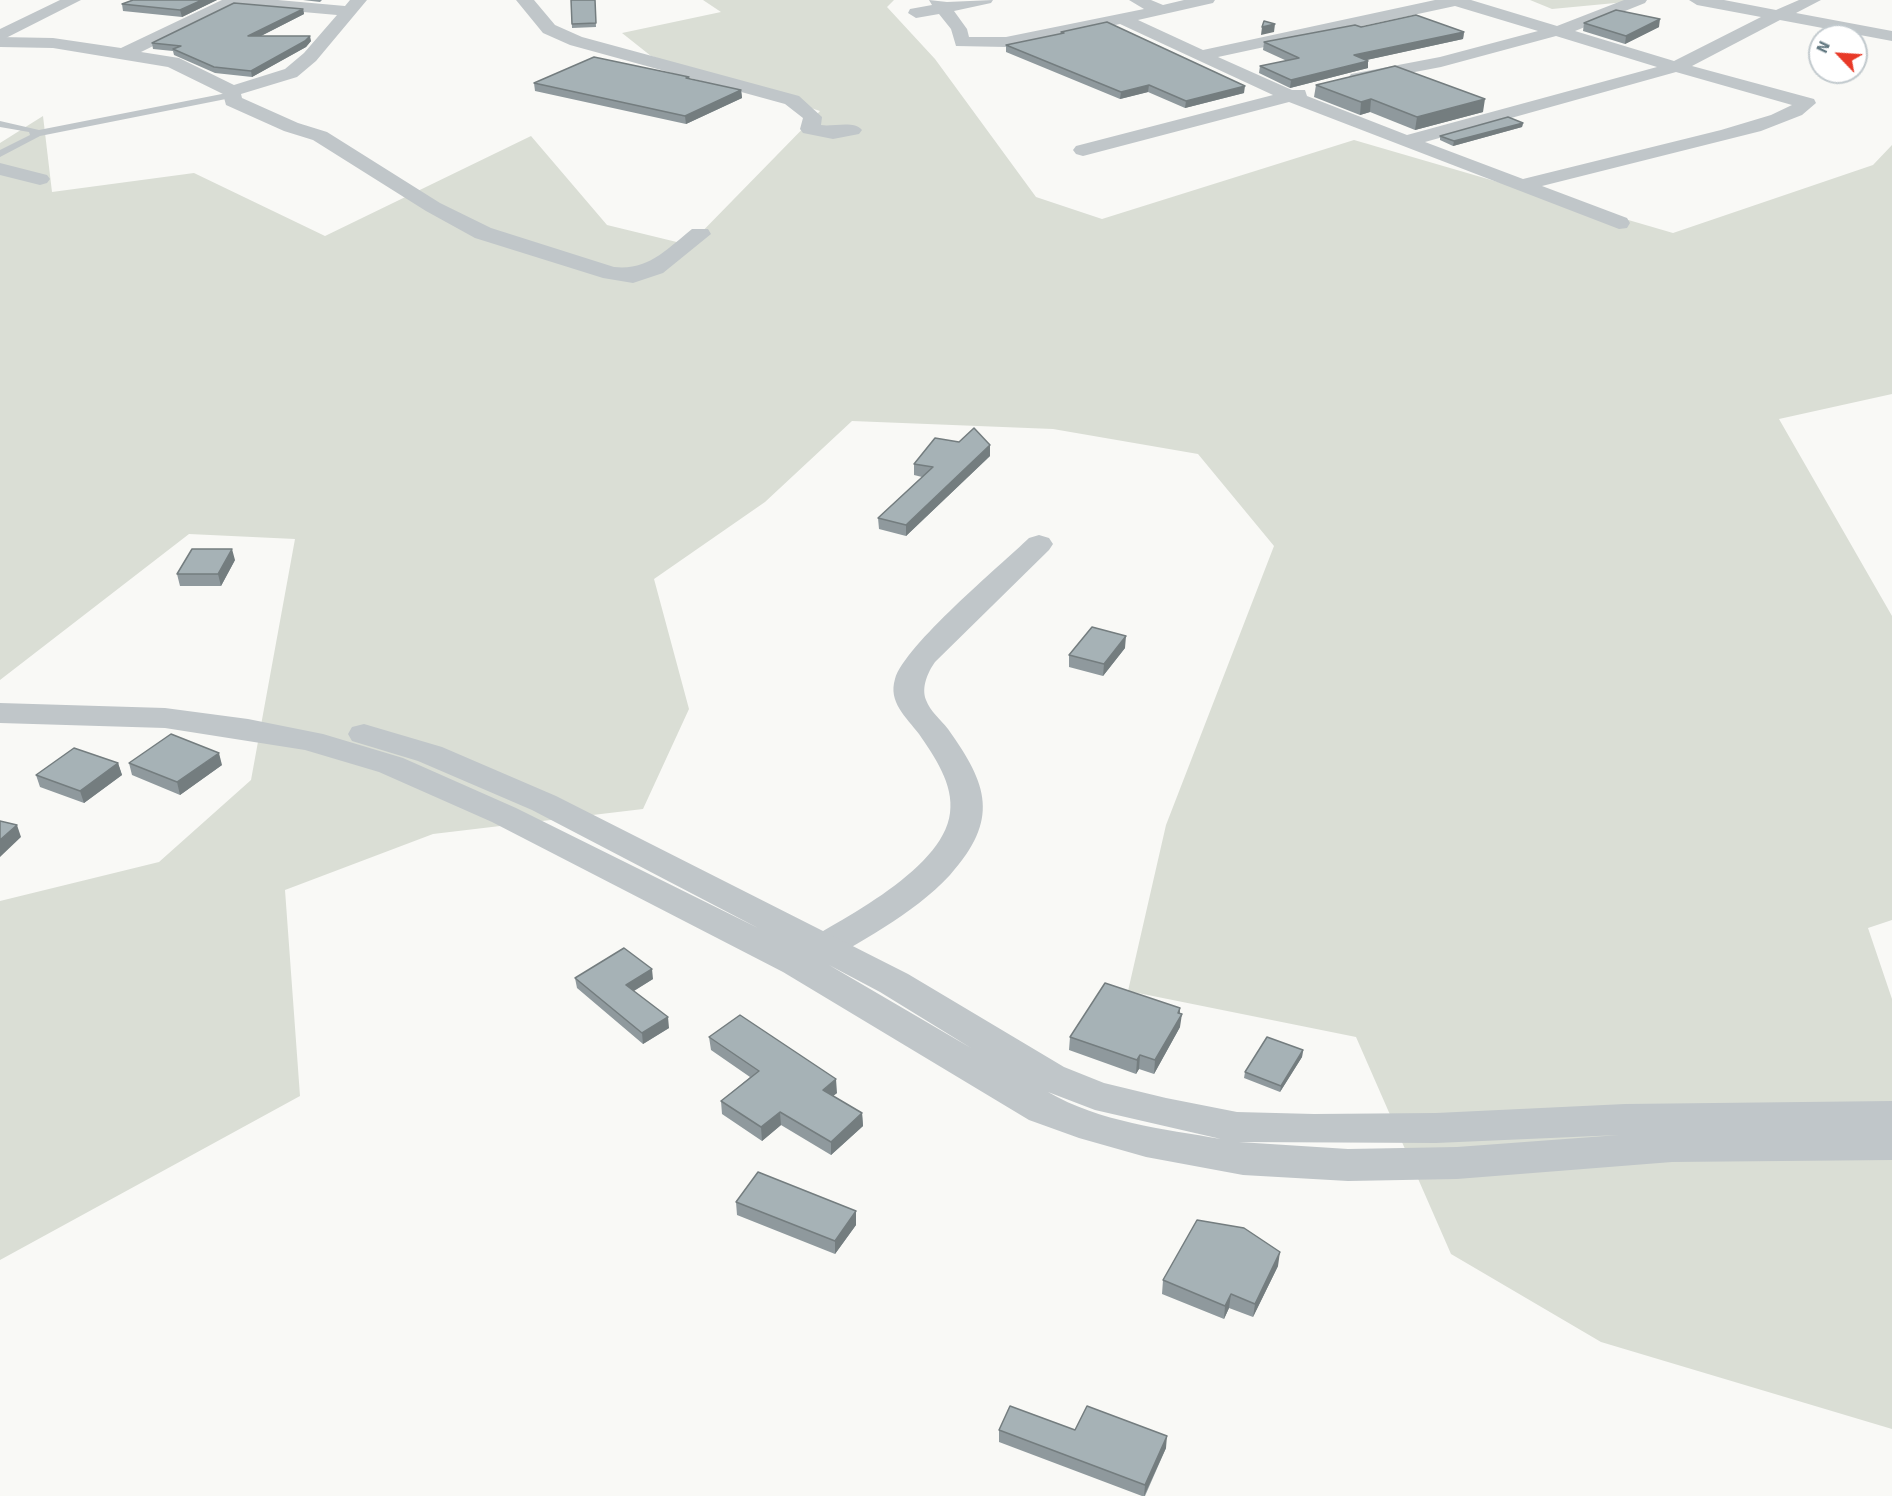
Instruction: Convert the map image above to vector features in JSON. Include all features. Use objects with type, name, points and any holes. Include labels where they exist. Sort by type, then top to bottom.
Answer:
[{"type":"street","points":[[0,27],[57,0]]},
{"type":"street","points":[[0,36],[73,0]]},
{"type":"street","points":[[524,0],[536,10],[537,17],[548,29],[576,41],[792,100],[813,117],[810,129],[833,133],[852,130]]},
{"type":"street","points":[[916,13],[941,4],[985,0]]},
{"type":"street","points":[[1137,0],[1161,10]]},
{"type":"street","points":[[941,4],[959,29],[962,42],[978,44],[1006,42],[1208,0]]},
{"type":"street","points":[[1202,55],[1456,0],[1676,67],[1807,103],[1801,110],[1696,142],[1523,185]]},
{"type":"street","points":[[1343,82],[1441,62],[1556,31],[1639,0]]},
{"type":"street","points":[[1697,0],[1892,36]]},
{"type":"street","points":[[1409,140],[1676,67],[1775,16],[1813,0]]},
{"type":"street","points":[[125,53],[234,1],[353,6]]},
{"type":"street","points":[[0,42],[27,40],[173,62],[232,93],[291,73],[310,57],[353,6]]},
{"type":"street","points":[[1122,19],[1289,96],[1409,140],[1619,223]]},
{"type":"street","points":[[1083,150],[1321,88]]},
{"type":"street","points":[[232,93],[233,101],[291,127],[320,136],[433,207],[483,233],[558,258],[633,276],[655,268],[700,234]]},
{"type":"street","points":[[0,169],[40,178]]},
{"type":"street","points":[[809,955],[909,894],[939,865],[965,827],[969,797],[954,760],[909,698],[911,673],[924,655],[1039,544]]},
{"type":"street","points":[[0,696],[114,698],[243,708],[357,732],[430,754],[544,803],[809,955],[1044,1109],[1146,1142],[1243,1159],[1348,1165],[1457,1162],[1672,1146],[1892,1144]]},
{"type":"street","points":[[0,713],[165,718],[248,729],[311,741],[391,765],[809,955],[894,983],[1050,1077],[1095,1095],[1166,1113],[1237,1127],[1436,1128],[1625,1119],[1892,1116]]},
{"type":"lane","points":[[0,154],[35,134],[232,93]]},
{"type":"lane","points":[[0,124],[34,130],[35,134]]},
{"type":"shaded area","points":[[703,0],[894,0],[887,7],[935,59],[1036,197],[1102,219],[1354,140],[1673,233],[1873,165],[1892,145],[1892,394],[1779,419],[1892,616],[1892,920],[1868,928],[1892,999],[1892,1429],[1601,1342],[1451,1254],[1356,1037],[1128,991],[1166,825],[1274,546],[1198,454],[1053,429],[852,421],[765,502],[654,579],[689,709],[643,809],[433,834],[285,890],[300,1096],[0,1260],[0,901],[159,862],[251,780],[295,539],[189,534],[0,680],[0,143],[43,116],[52,192],[194,173],[325,236],[531,136],[607,225],[689,245],[820,111],[651,56],[622,33],[721,12]]},
{"type":"shaded area","points":[[1530,0],[1647,0],[1552,9]]},
{"type":"building","points":[[133,0],[202,0],[180,10],[122,4]]},
{"type":"building","points":[[571,0],[595,0],[596,23],[572,24]]},
{"type":"building","points":[[234,3],[303,9],[248,36],[310,36],[251,71],[214,67],[173,49],[181,46],[152,43]]},
{"type":"building","points":[[1616,10],[1660,19],[1626,36],[1584,23]]},
{"type":"building","points":[[1416,15],[1464,32],[1354,55],[1368,61],[1291,80],[1260,66],[1299,58],[1264,42],[1355,25],[1361,27]]},
{"type":"building","points":[[1264,21],[1275,24],[1262,27]]},
{"type":"building","points":[[1107,22],[1245,86],[1186,101],[1149,85],[1121,92],[1006,45]]},
{"type":"building","points":[[594,57],[741,90],[685,116],[534,83]]},
{"type":"building","points":[[1395,66],[1485,99],[1417,117],[1371,99],[1361,102],[1316,85]]},
{"type":"building","points":[[1508,117],[1523,123],[1454,141],[1440,136]]},
{"type":"building","points":[[974,428],[990,445],[906,525],[878,518],[933,467],[914,464],[935,438],[959,442]]},
{"type":"building","points":[[192,549],[232,549],[218,574],[177,574]]},
{"type":"building","points":[[1092,627],[1126,636],[1104,664],[1069,655]]},
{"type":"building","points":[[171,734],[219,753],[177,782],[129,763]]},
{"type":"building","points":[[74,748],[118,763],[80,791],[36,775]]},
{"type":"building","points":[[0,821],[17,825],[0,840]]},
{"type":"building","points":[[624,948],[652,969],[626,985],[668,1017],[642,1033],[575,978]]},
{"type":"building","points":[[1105,983],[1180,1008],[1178,1013],[1182,1014],[1155,1060],[1140,1055],[1137,1060],[1070,1037]]},
{"type":"building","points":[[740,1015],[836,1079],[823,1090],[862,1113],[831,1142],[780,1112],[761,1127],[721,1101],[759,1071],[709,1037]]},
{"type":"building","points":[[1267,1037],[1303,1050],[1281,1086],[1245,1072]]},
{"type":"building","points":[[758,1172],[856,1211],[835,1241],[736,1202]]},
{"type":"building","points":[[1197,1220],[1244,1228],[1280,1252],[1255,1304],[1231,1294],[1225,1306],[1163,1280]]},
{"type":"building","points":[[1010,1406],[1075,1430],[1087,1406],[1167,1436],[1145,1485],[999,1430]]}]
